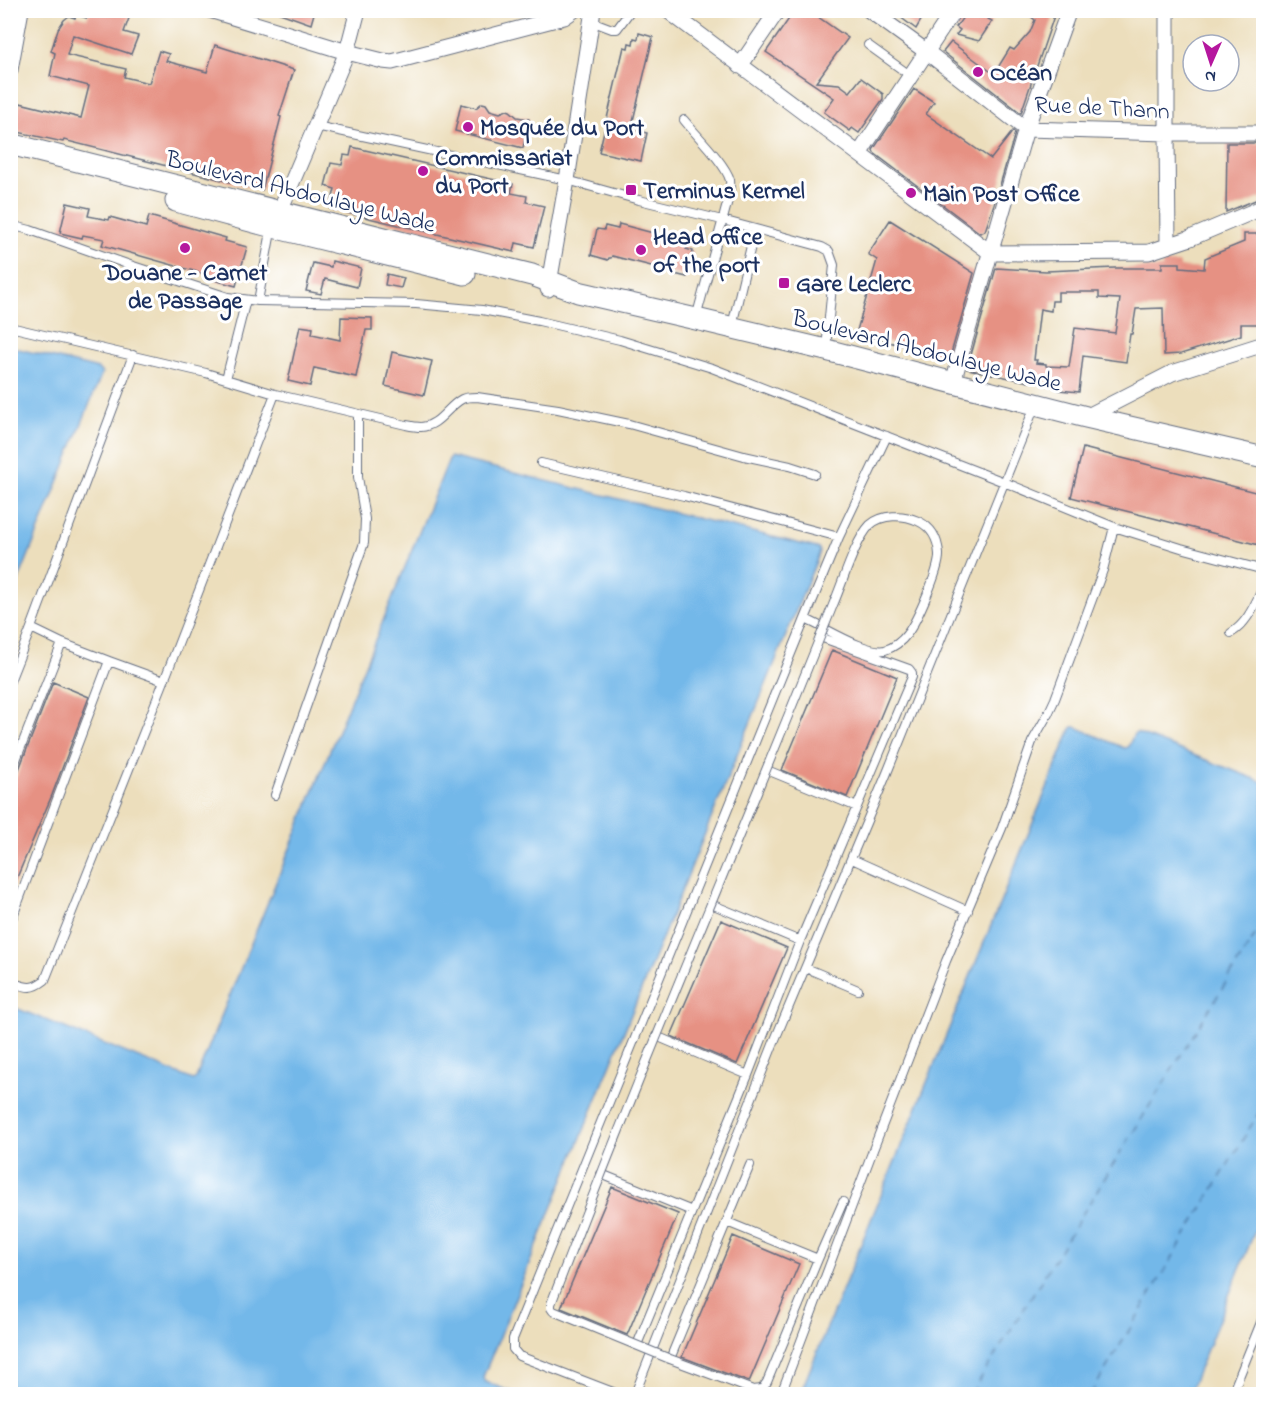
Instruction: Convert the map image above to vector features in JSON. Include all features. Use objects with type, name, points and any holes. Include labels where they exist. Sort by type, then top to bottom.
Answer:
[{"type":"street","points":[[10,70],[21,10]]},
{"type":"street","points":[[210,10],[346,52],[392,62],[564,16],[574,10]]},
{"type":"street","points":[[276,220],[346,52],[358,10]]},
{"type":"street","points":[[667,10],[991,253],[1149,252],[1188,239],[1263,207]]},
{"type":"street","points":[[740,66],[778,10]]},
{"type":"street","name":"Rue de Thann","points":[[869,10],[1026,129],[1263,133]]},
{"type":"street","points":[[859,154],[954,10]]},
{"type":"street","points":[[953,382],[1026,129],[1069,10]]},
{"type":"street","points":[[1167,10],[1168,246]]},
{"type":"street","points":[[548,286],[592,16]]},
{"type":"street","name":"Boulevard Abdoulaye Wade","points":[[10,144],[276,220]]},
{"type":"street","name":"Boulevard Abdoulaye Wade","points":[[10,156],[276,220],[521,272],[548,286],[826,350],[1086,417],[1263,458]]},
{"type":"street","points":[[1086,417],[1172,373],[1263,344]]},
{"type":"lane","points":[[592,16],[612,30],[617,29],[631,10]]},
{"type":"lane","points":[[868,45],[911,76]]},
{"type":"lane","points":[[684,120],[718,161],[730,181],[730,192],[696,319]]},
{"type":"lane","points":[[316,126],[567,180],[822,247],[829,251],[834,265],[826,350]]},
{"type":"lane","points":[[258,301],[270,237],[276,220]]},
{"type":"lane","points":[[10,225],[228,297],[258,301],[416,304],[482,310],[620,340],[712,368],[1114,527],[1263,570]]},
{"type":"lane","points":[[731,328],[755,229]]},
{"type":"lane","points":[[226,379],[246,300]]},
{"type":"lane","points":[[10,327],[206,373],[275,394],[406,425],[421,427],[431,424],[464,398],[477,397],[558,409],[629,424],[815,474]]},
{"type":"lane","points":[[10,681],[133,355]]},
{"type":"lane","points":[[10,982],[29,988],[45,980],[275,394]]},
{"type":"lane","points":[[635,1395],[774,1042],[852,859],[1036,404]]},
{"type":"lane","points":[[275,795],[364,543],[365,519],[358,477],[358,414]]},
{"type":"lane","points":[[618,1395],[519,1356],[513,1349],[513,1340],[805,619],[839,537],[886,435]]},
{"type":"lane","points":[[541,463],[684,496],[839,537]]},
{"type":"lane","points":[[805,619],[814,622],[823,627],[833,632],[870,650],[887,650],[901,641],[914,624],[937,569],[939,555],[936,540],[929,527],[917,520],[902,516],[888,516],[872,523],[859,542],[832,609],[828,618],[824,628],[820,637],[767,770],[656,1036],[551,1308],[670,1359],[753,1390],[762,1389],[767,1382],[843,1202]]},
{"type":"lane","points":[[781,1395],[946,961],[1002,828],[1032,742],[1055,699],[1103,570],[1114,527]]},
{"type":"lane","points":[[1231,633],[1246,620],[1263,586]]},
{"type":"lane","points":[[31,628],[62,643],[164,681]]},
{"type":"lane","points":[[637,1345],[748,1076],[800,941],[912,678],[909,669],[820,637]]},
{"type":"lane","points":[[10,775],[62,643]]},
{"type":"lane","points":[[10,924],[109,661]]},
{"type":"lane","points":[[767,770],[857,807]]},
{"type":"lane","points":[[852,859],[968,911]]},
{"type":"lane","points":[[711,904],[800,941]]},
{"type":"lane","points":[[806,968],[858,990]]},
{"type":"lane","points":[[656,1036],[748,1076]]},
{"type":"lane","points":[[670,1359],[750,1165]]},
{"type":"lane","points":[[601,1174],[692,1211]]},
{"type":"lane","points":[[727,1222],[818,1259]]},
{"type":"lane","points":[[1232,1395],[1263,1315]]},
{"type":"water","points":[[11,347],[98,369],[102,373],[11,599]]},
{"type":"water","points":[[450,457],[817,548],[820,552],[483,1377],[486,1382],[517,1394],[11,1394],[11,1006],[193,1080],[196,1078]]},
{"type":"water","points":[[1073,727],[1124,748],[1128,747],[1134,734],[1137,733],[1263,782],[1263,1211],[1189,1394],[800,1394],[1071,729]]},
{"type":"building","points":[[90,10],[132,10],[124,32],[138,36],[131,54],[73,35],[67,55],[126,69],[124,77],[149,83],[159,51],[169,54],[166,61],[207,72],[215,45],[294,70],[279,116],[281,117],[262,190],[64,140],[63,142],[13,131],[20,103],[81,118],[89,86],[50,76],[55,53],[51,51],[58,29],[64,20],[69,16],[75,18],[76,15],[87,18]]},
{"type":"building","points":[[277,10],[315,10],[311,24],[277,12]]},
{"type":"building","points":[[795,10],[808,10],[848,38],[816,82],[839,84],[850,92],[861,78],[883,94],[883,99],[859,133],[852,128],[850,131],[824,112],[834,98],[766,52]]},
{"type":"building","points":[[891,10],[927,10],[916,29]]},
{"type":"building","points":[[968,10],[994,10],[988,19],[992,21],[979,41],[956,35],[960,30],[956,27]]},
{"type":"building","points":[[1023,10],[1056,10],[1021,113],[943,52],[951,42],[994,74],[1010,48],[1014,50],[1030,32],[1035,20]]},
{"type":"building","points":[[639,33],[653,37],[631,129],[647,133],[641,161],[599,152],[624,47],[628,48],[629,43],[633,44],[634,38],[638,39]]},
{"type":"building","points":[[914,89],[934,102],[926,114],[991,159],[1013,131],[1015,133],[985,231],[980,233],[874,153],[873,150]]},
{"type":"building","points":[[482,103],[486,104],[490,110],[500,113],[507,110],[517,117],[529,119],[523,148],[455,131],[461,104],[476,108]]},
{"type":"building","points":[[1227,143],[1263,143],[1263,197],[1226,212]]},
{"type":"building","points":[[352,147],[513,184],[511,193],[527,196],[526,202],[544,206],[534,247],[516,243],[514,252],[330,209],[335,189],[325,186],[331,163],[342,165],[344,155],[350,156]]},
{"type":"building","points":[[67,203],[90,208],[88,216],[109,220],[110,217],[146,227],[149,216],[226,238],[225,241],[247,247],[236,286],[214,280],[215,277],[102,245],[104,239],[83,235],[82,238],[60,233]]},
{"type":"building","points":[[890,220],[974,273],[950,357],[856,334],[877,260],[868,254]]},
{"type":"building","name":"Head office of the port","points":[[619,224],[676,239],[675,243],[687,246],[686,249],[693,251],[687,277],[612,256],[608,260],[591,255],[597,229],[604,230],[605,226],[618,229]]},
{"type":"building","points":[[1244,234],[1263,234],[1263,324],[1241,324],[1241,335],[1181,354],[1164,355],[1163,308],[1136,309],[1126,362],[1083,356],[1079,392],[1059,390],[1060,384],[1029,382],[967,369],[996,268],[1046,271],[1162,268],[1162,263],[1180,263],[1180,267],[1204,269],[1205,258],[1244,242]],"holes":[[[1058,292],[1099,292],[1099,298],[1120,299],[1115,333],[1075,328],[1069,367],[1036,363],[1037,360],[1034,360],[1040,309],[1051,311],[1052,301],[1058,301]]]},
{"type":"building","points":[[332,261],[361,268],[357,287],[325,279],[321,294],[306,291],[313,263],[331,267]]},
{"type":"building","points":[[387,274],[404,278],[401,288],[385,285]]},
{"type":"building","points":[[341,317],[372,318],[372,330],[366,330],[356,377],[314,368],[310,386],[288,381],[300,326],[313,328],[312,334],[340,340]]},
{"type":"building","points":[[392,352],[432,361],[424,395],[385,386]]},
{"type":"building","points":[[1083,448],[1263,494],[1263,546],[1071,497]]},
{"type":"building","points":[[832,650],[897,677],[847,797],[782,770]]},
{"type":"building","points":[[53,682],[89,697],[52,795],[10,894],[10,784],[16,777]]},
{"type":"building","points":[[721,920],[787,948],[737,1064],[671,1036]]},
{"type":"building","points":[[612,1187],[678,1214],[627,1335],[561,1308]]},
{"type":"building","points":[[733,1236],[799,1264],[749,1382],[682,1357]]},
{"type":"ferry route","points":[[971,1394],[1264,921]]},
{"type":"ferry route","points":[[1091,1394],[1264,1104]]},
{"type":"place","name":"Océan","points":[[978,72]]},
{"type":"place","name":"Mosquée du Port","points":[[468,127]]},
{"type":"place","name":"Commissariat du Port","points":[[423,171]]},
{"type":"place","name":"Terminus Kermel","points":[[631,190]]},
{"type":"place","name":"Main Post Office","points":[[911,193]]},
{"type":"place","name":"Douane - Carnet de Passage","points":[[185,248]]},
{"type":"place","name":"Head office of the port","points":[[641,250]]},
{"type":"place","name":"Gare Leclerc","points":[[784,283]]}]
